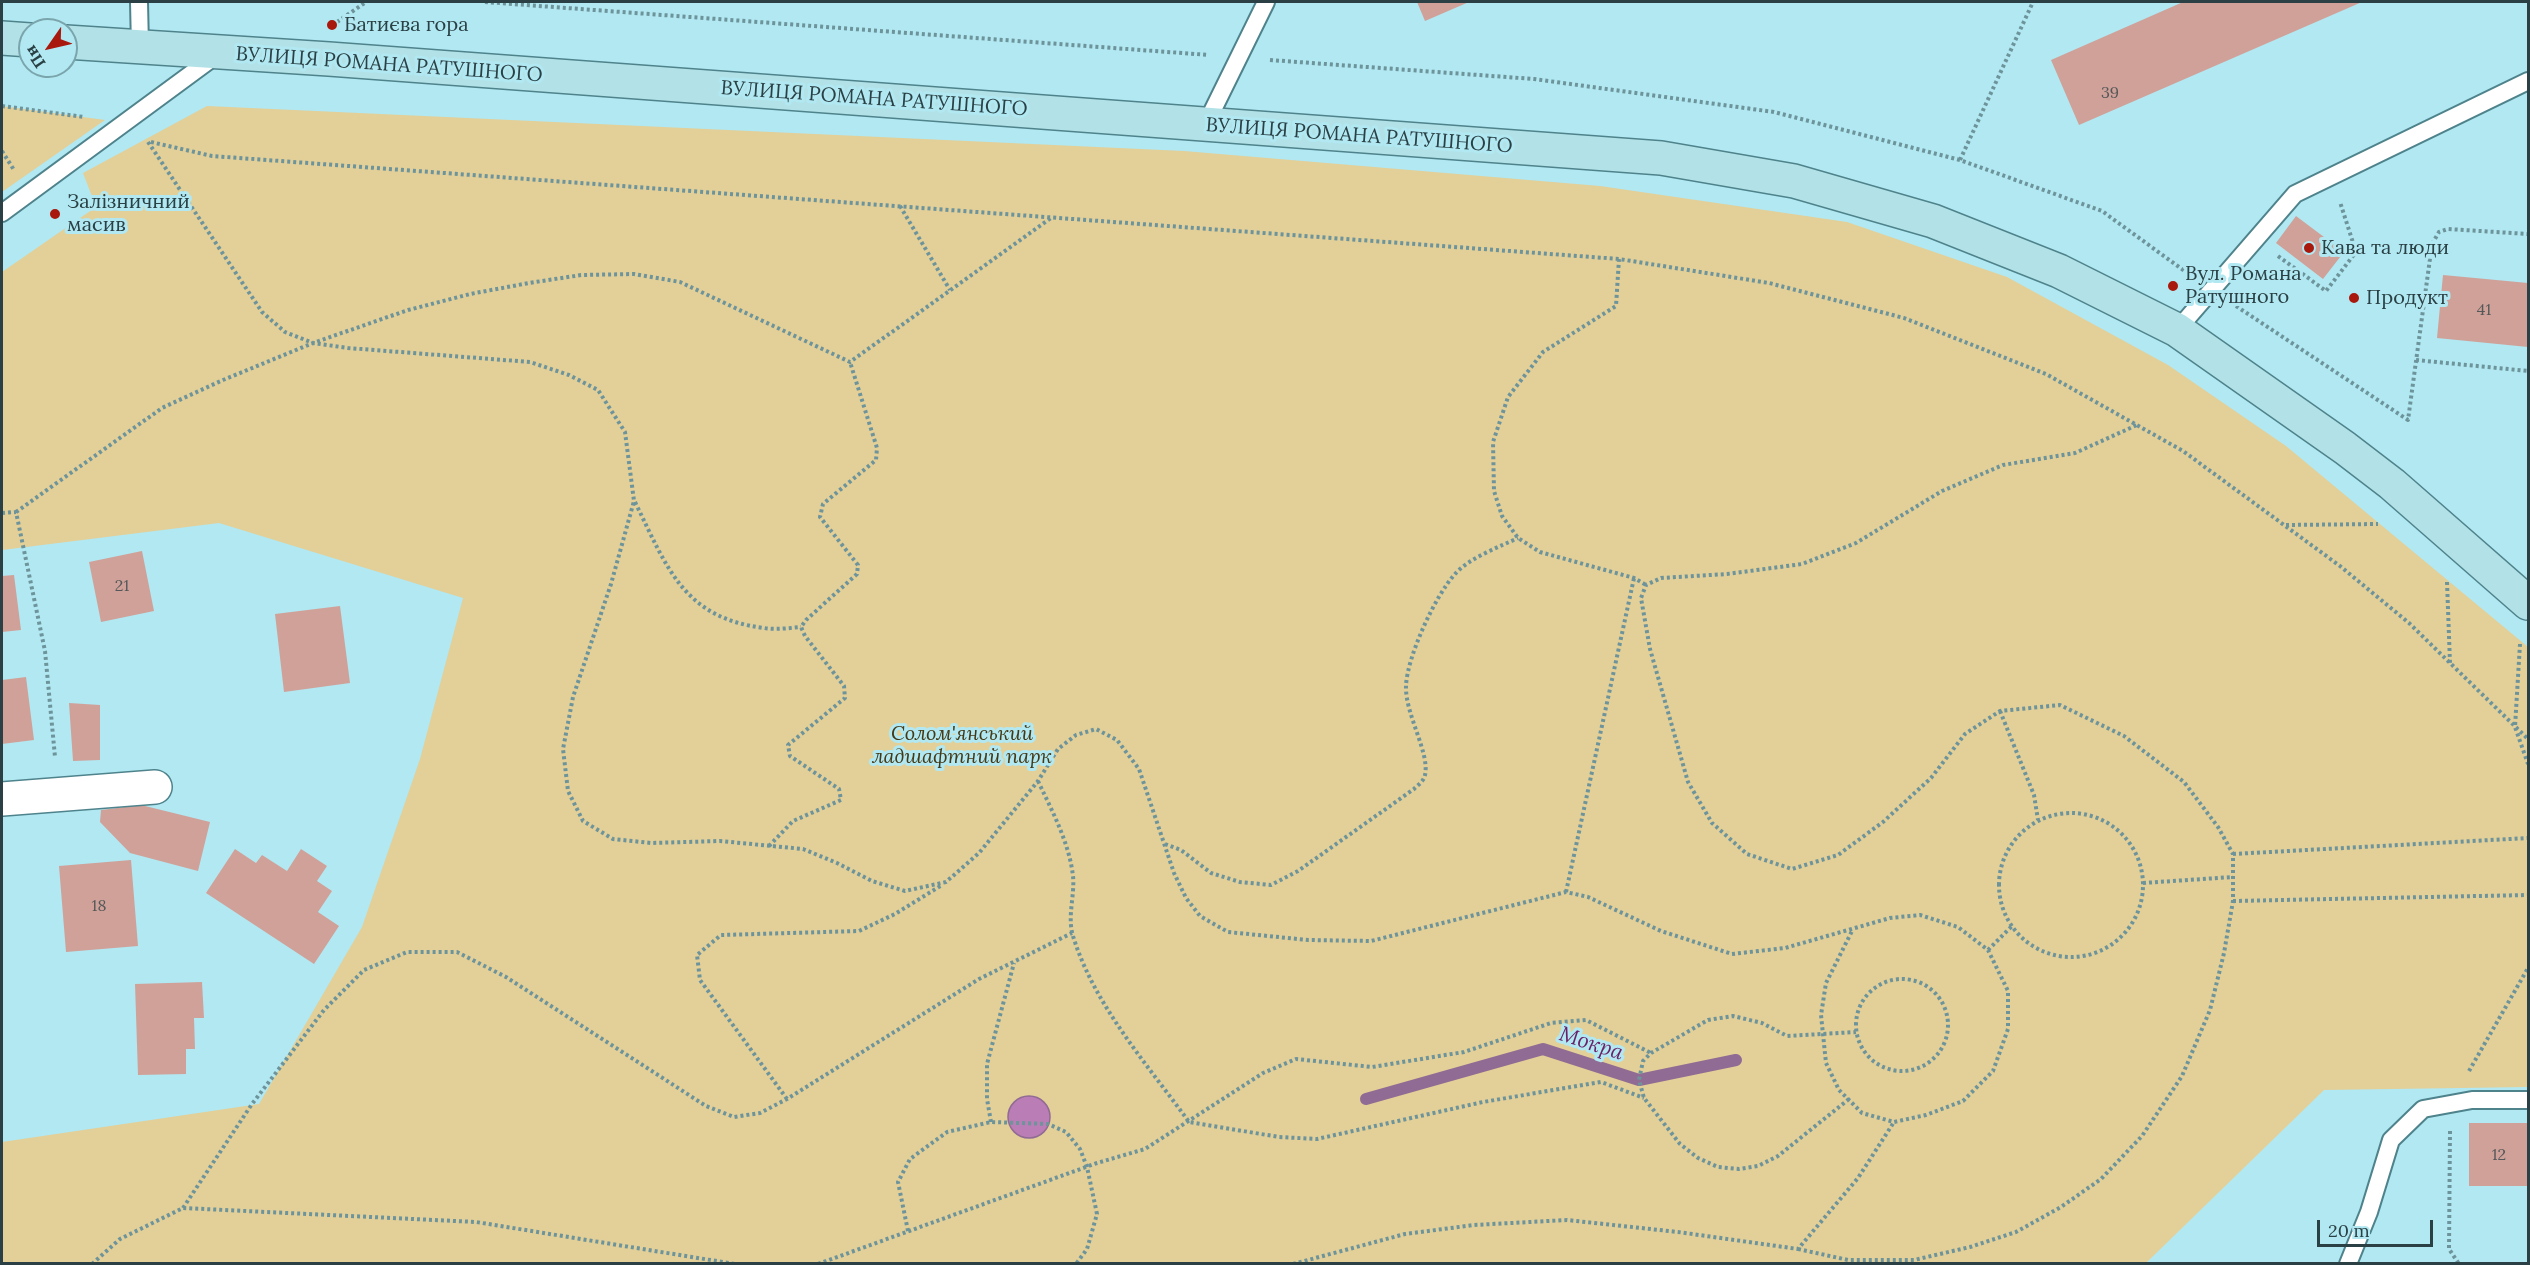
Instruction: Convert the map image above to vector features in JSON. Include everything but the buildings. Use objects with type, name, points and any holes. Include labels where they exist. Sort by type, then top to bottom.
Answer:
[{"type":"street","points":[[2,38],[18,39]]},
{"type":"street","name":"ВУЛИЦЯ РОМАНА РАТУШНОГО","points":[[78,43],[329,59],[1661,158],[1794,181],[1933,221],[2059,271],[2177,330],[2345,448],[2392,484],[2529,603]]},
{"type":"street","points":[[2,800],[155,787]]},
{"type":"lane","points":[[139,2],[140,47]]},
{"type":"lane","points":[[1206,124],[1266,2]]},
{"type":"lane","points":[[2,213],[218,53]]},
{"type":"lane","points":[[2177,330],[2295,194],[2529,81]]},
{"type":"lane","points":[[2348,1263],[2369,1212],[2391,1140],[2423,1109],[2472,1100],[2529,1100]]},
{"type":"path","points":[[1960,160],[2033,2]]},
{"type":"path","points":[[2,106],[124,123],[150,141],[212,156],[1619,259],[1769,283],[1904,318],[2046,374],[2183,451],[2340,566],[2409,623],[2529,740]]},
{"type":"path","points":[[140,147],[150,141]]},
{"type":"path","points":[[150,141],[262,312],[285,332],[313,343],[348,348],[530,362],[569,375],[598,390],[625,432],[634,501],[664,562],[687,595],[723,619],[765,628],[801,627]]},
{"type":"path","points":[[2256,239],[2326,291],[2356,252],[2331,176]]},
{"type":"path","points":[[900,206],[950,290]]},
{"type":"path","points":[[850,362],[1052,218]]},
{"type":"path","points":[[2408,420],[2432,244],[2439,232],[2448,229],[2529,234]]},
{"type":"path","points":[[1619,259],[1616,306],[1543,352],[1508,397],[1494,442],[1494,491],[1502,516],[1518,538],[1540,552],[1634,578],[1646,585]]},
{"type":"path","points":[[2,513],[16,512],[162,408],[313,343],[408,310],[470,294],[581,275],[634,274],[680,282],[850,362],[877,448],[876,460],[824,504],[820,517],[858,565],[857,574],[801,627]]},
{"type":"path","points":[[2416,360],[2529,371]]},
{"type":"path","points":[[1293,1263],[1405,1234],[1474,1225],[1567,1221],[1678,1232],[1798,1249],[1848,1260],[1914,1260],[1947,1253],[2016,1232],[2061,1208],[2101,1179],[2142,1136],[2182,1076],[2210,1010],[2224,953],[2233,901],[2233,854],[2218,827],[2184,782],[2124,736],[2060,705],[2000,711],[1965,734],[1931,778],[1883,822],[1838,855],[1791,869],[1748,854],[1712,823],[1688,782],[1650,649],[1641,598],[1646,585],[1661,578],[1727,574],[1802,564],[1856,543],[1942,491],[2003,465],[2075,453],[2138,425]]},
{"type":"path","points":[[634,501],[611,584],[573,697],[563,749],[568,791],[583,821],[613,839],[651,843],[720,841],[803,849],[872,881],[905,891],[946,882]]},
{"type":"path","points":[[16,512],[45,651],[57,794]]},
{"type":"path","points":[[2285,525],[2378,524]]},
{"type":"path","points":[[1165,844],[1181,850],[1211,873],[1240,882],[1271,885],[1298,871],[1414,789],[1425,778],[1426,765],[1412,721],[1406,686],[1415,646],[1432,610],[1455,573],[1486,552],[1518,538]]},
{"type":"path","points":[[1566,892],[1634,578]]},
{"type":"path","points":[[2447,582],[2450,663]]},
{"type":"path","points":[[769,846],[793,821],[841,800],[839,789],[790,756],[788,745],[845,698],[844,686],[805,636],[801,627]]},
{"type":"path","points":[[2520,644],[2515,727],[2529,764]]},
{"type":"path","points":[[2000,711],[2034,795],[2038,820]]},
{"type":"path","points":[[787,1099],[700,980],[697,955],[720,934],[859,931],[895,914],[946,882],[979,853],[1038,781],[1058,749],[1076,735],[1096,729],[1117,740],[1139,769],[1174,873],[1186,898],[1200,916],[1228,932],[1308,940],[1371,941],[1566,892],[1588,897],[1661,931],[1732,954],[1785,948],[1852,931],[1890,918],[1920,915],[1958,927],[1988,950],[2008,991],[2008,1029],[1993,1071],[1963,1101],[1926,1115],[1894,1122],[1862,1113],[1839,1090],[1826,1063],[1821,1015],[1826,983],[1852,931]]},
{"type":"path","points":[[1038,781],[1060,829],[1073,876],[1072,933],[1092,983],[1130,1042],[1189,1122],[1279,1137],[1317,1138],[1483,1102],[1601,1082],[1644,1098]]},
{"type":"path","points":[[2061,813],[2085,813],[2108,822],[2127,838],[2139,859],[2143,883],[2141,905],[2131,926],[2115,942],[2095,953],[2072,957],[2050,953],[2029,943],[2012,926],[2002,904],[1999,879],[2005,856],[2018,835],[2038,820],[2061,813]]},
{"type":"path","points":[[2233,854],[2529,838]]},
{"type":"path","points":[[2143,883],[2233,877]]},
{"type":"path","points":[[2233,901],[2529,895]]},
{"type":"path","points":[[1988,950],[2012,926]]},
{"type":"path","points":[[183,1208],[252,1104],[324,1010],[364,970],[407,952],[458,952],[506,976],[706,1106],[734,1117],[760,1113],[787,1099],[979,979],[1072,933]]},
{"type":"path","points":[[991,1122],[987,1099],[987,1064],[1014,962]]},
{"type":"path","points":[[2459,1263],[2449,1249],[2450,1104],[2529,968]]},
{"type":"path","points":[[1896,979],[1910,980],[1936,993],[1944,1006],[1948,1021],[1947,1037],[1940,1052],[1929,1063],[1915,1070],[1899,1071],[1883,1068],[1870,1059],[1861,1046],[1856,1032],[1856,1017],[1861,1003],[1882,983],[1896,979]]},
{"type":"path","points":[[1849,1099],[1778,1156],[1758,1166],[1739,1169],[1718,1167],[1698,1158],[1680,1144],[1644,1098],[1640,1080],[1642,1061],[1651,1053],[1708,1020],[1733,1016],[1762,1023],[1786,1036],[1856,1032]]},
{"type":"path","points":[[818,1263],[1087,1167],[1145,1149],[1263,1073],[1296,1059],[1372,1067],[1464,1052],[1551,1023],[1586,1020],[1651,1053]]},
{"type":"path","points":[[908,1231],[898,1182],[910,1159],[947,1131],[991,1122],[1047,1124],[1066,1132],[1080,1149],[1087,1167],[1097,1214],[1087,1249],[1076,1263]]},
{"type":"path","points":[[1798,1249],[1858,1178],[1894,1122]]},
{"type":"path","points":[[92,1263],[120,1239],[183,1208],[476,1222],[735,1263]]},
{"type":"green space","points":[[2,106],[105,120],[2,192]]},
{"type":"green space","name":"Солом'янський ладшафтний парк","points":[[207,106],[1184,151],[1600,186],[1847,222],[2007,277],[2168,365],[2286,446],[2528,647],[2528,1087],[2324,1090],[2146,1263],[2,1263],[2,1142],[259,1104],[362,927],[420,759],[463,598],[219,523],[2,550],[2,272],[96,207],[83,173]]},
{"type":"shaded area","points":[[1029,1096],[1037,1097],[1044,1102],[1049,1109],[1049,1125],[1044,1132],[1037,1137],[1029,1138],[1021,1137],[1014,1132],[1009,1125],[1008,1117],[1009,1109],[1014,1102],[1021,1097]]},
{"type":"waterway","name":"Мокра","points":[[1366,1099],[1543,1049],[1639,1080],[1736,1060]]},
{"type":"place","name":"Батиєва гора","points":[[332,25]]},
{"type":"place","name":"Залізничний масив","points":[[55,214]]},
{"type":"place","name":"Кава та люди","points":[[2309,248]]},
{"type":"place","name":"Вул. Романа Ратушного","points":[[2173,286]]},
{"type":"place","name":"Продукт","points":[[2354,298]]}]
